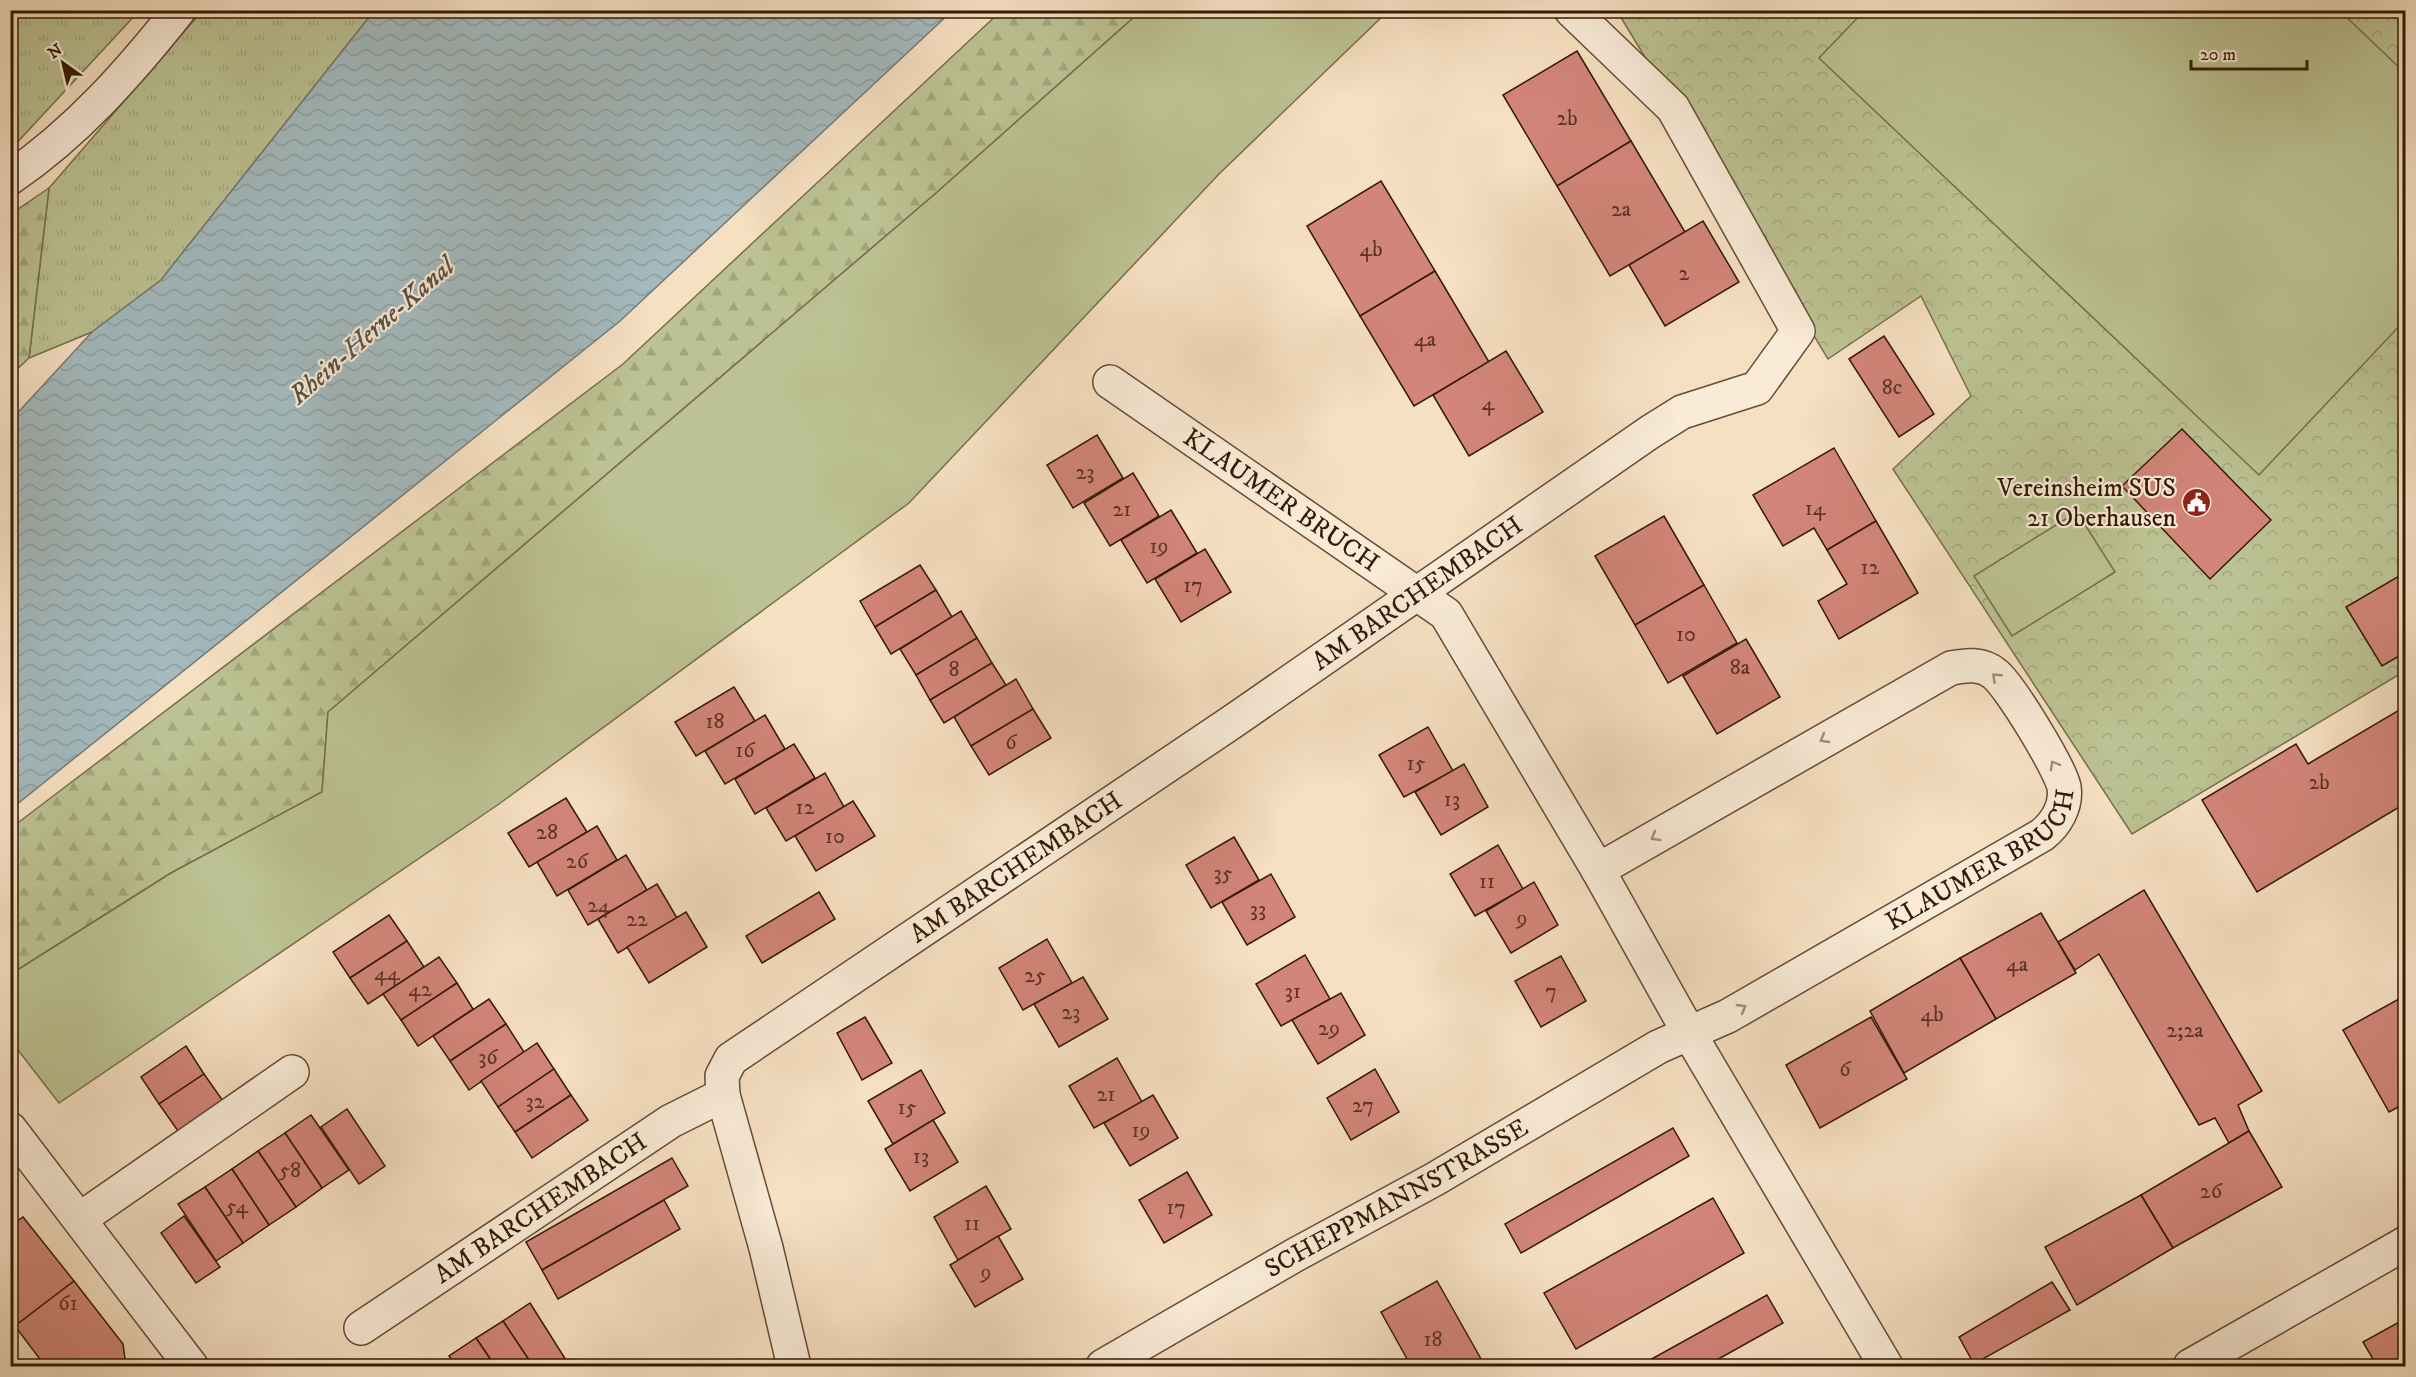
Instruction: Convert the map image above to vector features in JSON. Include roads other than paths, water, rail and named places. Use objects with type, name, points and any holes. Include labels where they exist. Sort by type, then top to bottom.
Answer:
[{"type":"street","points":[[10,178],[76,127],[108,94],[179,10]]},
{"type":"street","name":"AM BARCHEMBACH","points":[[794,1366],[766,1248],[723,1095],[722,1076],[731,1059],[1232,722],[1682,412],[1757,388],[1798,331],[1673,108],[1571,10]]},
{"type":"street","name":"KLAUMER BRUCH","points":[[1110,382],[1446,614],[1598,870],[1689,1033],[1886,1366]]},
{"type":"street","name":"KLAUMER BRUCH","points":[[1598,870],[1951,668],[1968,664],[1984,668],[1995,674],[2008,690],[2058,771],[2064,788],[2064,804],[2055,821],[2042,835],[1728,1016],[1689,1033]]},
{"type":"street","name":"SCHEPPMANNSTRASSE","points":[[1103,1366],[1295,1255],[1435,1179],[1658,1047],[1689,1033]]},
{"type":"street","points":[[80,1219],[292,1072]]},
{"type":"street","name":"AM BARCHEMBACH","points":[[362,1328],[671,1121],[723,1095]]},
{"type":"street","points":[[10,1129],[80,1219],[185,1364]]},
{"type":"street","points":[[2190,1366],[2406,1243]]},
{"type":"water","name":"Rhein-Herne-Kanal","points":[[374,11],[952,11],[620,321],[11,809],[11,420],[92,332],[161,280]]},
{"type":"place","name":"Vereinsheim SUS 21 Oberhausen","points":[[2197,503]]}]
